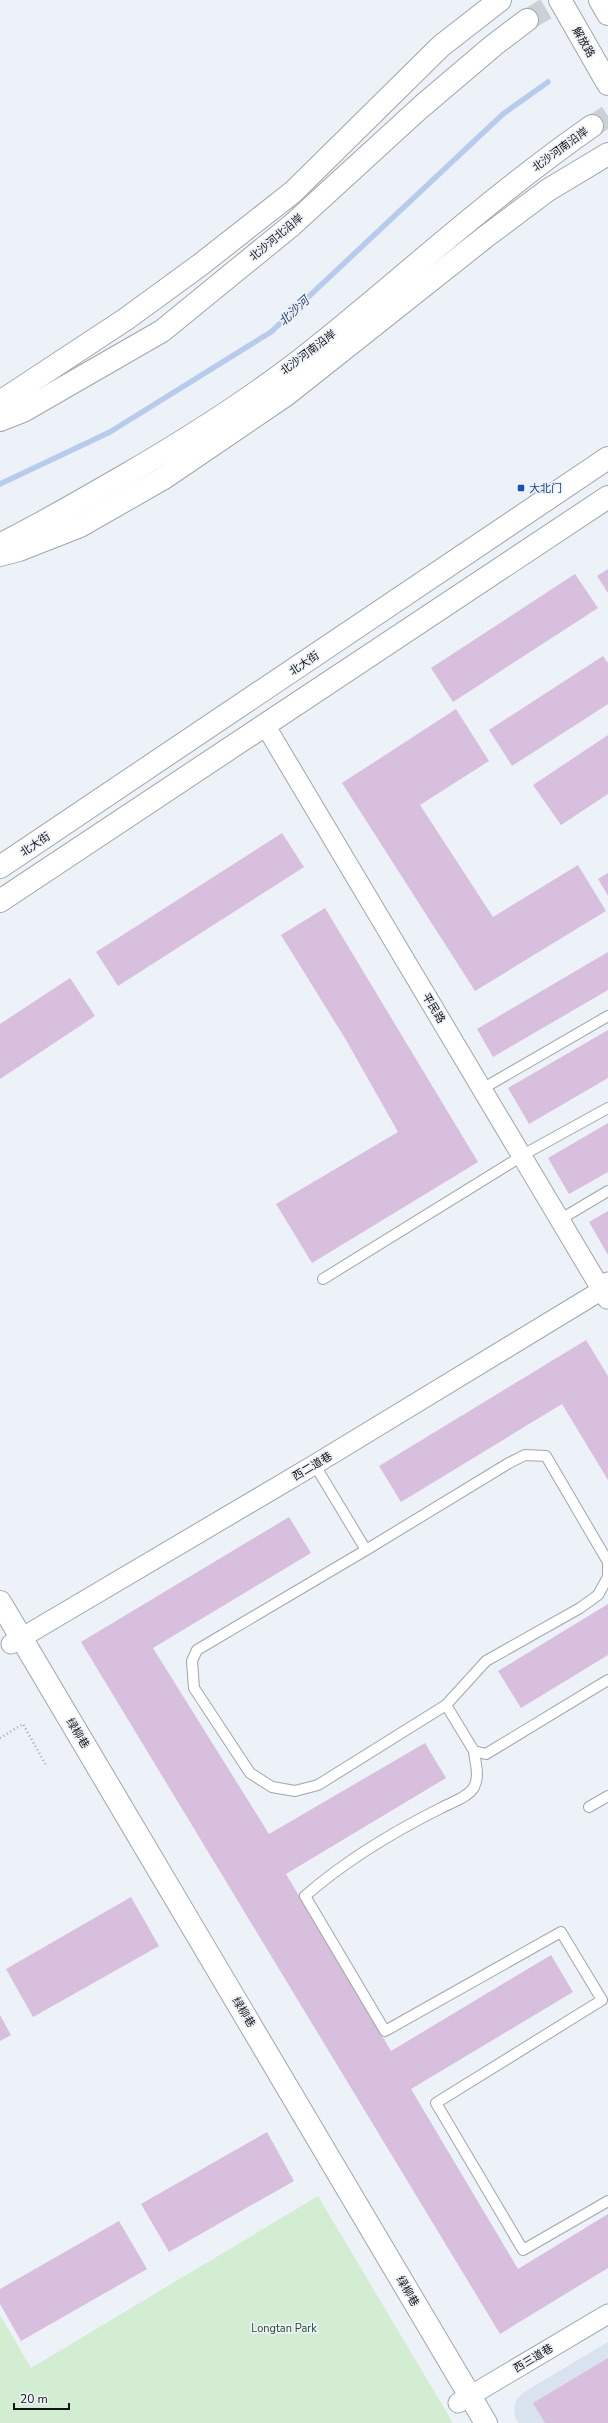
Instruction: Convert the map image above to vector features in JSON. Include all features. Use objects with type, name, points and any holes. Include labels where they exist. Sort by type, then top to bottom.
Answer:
[{"type":"street","points":[[0,402],[126,320],[200,265],[293,192],[441,46],[500,0]]},
{"type":"street","points":[[600,0],[608,14]]},
{"type":"street","name":"解放路","points":[[566,3],[608,61]]},
{"type":"street","name":"解放路","points":[[566,3],[608,84]]},
{"type":"street","name":"北沙河北沿岸","points":[[0,420],[23,411],[162,331],[292,225],[421,108],[494,45],[527,20]]},
{"type":"street","name":"北沙河南沿岸","points":[[0,544],[43,523],[202,431],[322,343],[460,226],[553,152],[592,126]]},
{"type":"street","points":[[0,555],[19,550],[80,526],[164,478],[286,395],[542,194],[608,154]]},
{"type":"street","name":"北大街","points":[[0,868],[608,458]]},
{"type":"street","points":[[0,901],[608,497]]},
{"type":"street","name":"平民路","points":[[269,722],[565,1217],[605,1287]]},
{"type":"street","name":"西二道巷","points":[[12,1636],[312,1462],[605,1287]]},
{"type":"street","name":"绿柳巷","points":[[0,1602],[12,1636],[467,2407],[486,2423]]},
{"type":"street","name":"西三道巷","points":[[467,2407],[608,2314]]},
{"type":"street","name":"西三道巷","points":[[467,2407],[608,2324]]},
{"type":"lane","points":[[487,1086],[608,1016]]},
{"type":"lane","points":[[323,1278],[526,1154],[608,1108]]},
{"type":"lane","points":[[565,1217],[608,1191]]},
{"type":"lane","points":[[525,1455],[546,1456],[608,1562],[608,1577],[598,1595],[580,1608],[486,1661],[446,1705],[318,1784],[295,1791],[272,1787],[250,1773],[194,1688],[192,1661],[198,1650],[366,1550],[509,1463],[525,1455]]},
{"type":"lane","points":[[312,1462],[366,1550]]},
{"type":"lane","points":[[474,1751],[486,1754],[608,1680]]},
{"type":"lane","points":[[446,1705],[474,1751],[477,1775],[474,1788],[463,1796],[402,1827],[320,1883],[305,1896],[385,2030],[561,1932],[602,2000],[436,2103],[523,2250],[608,2202]]},
{"type":"lane","points":[[589,1807],[608,1796]]},
{"type":"path","points":[[0,1738],[23,1724],[47,1767]]},
{"type":"shaded area","points":[[608,2342],[608,2423],[519,2423],[515,2417],[514,2407],[517,2399],[524,2392]]},
{"type":"green space","name":"Longtan Park","points":[[318,2196],[453,2423],[0,2423],[0,2315],[31,2368]]},
{"type":"building","points":[[608,569],[608,593],[597,576]]},
{"type":"building","points":[[575,574],[598,608],[453,702],[431,668]]},
{"type":"building","points":[[603,656],[608,663],[608,704],[512,766],[489,730]]},
{"type":"building","points":[[456,709],[489,761],[420,805],[493,917],[578,865],[606,911],[475,991],[342,783]]},
{"type":"building","points":[[608,735],[608,794],[561,825],[533,785]]},
{"type":"building","points":[[282,833],[304,867],[118,986],[96,952]]},
{"type":"building","points":[[608,873],[608,896],[598,879]]},
{"type":"building","points":[[325,908],[478,1162],[312,1263],[276,1204],[398,1132],[346,1040],[281,935]]},
{"type":"building","points":[[608,952],[608,990],[493,1057],[477,1029]]},
{"type":"building","points":[[70,978],[95,1016],[0,1079],[0,1024]]},
{"type":"building","points":[[608,1030],[608,1078],[529,1124],[508,1088]]},
{"type":"building","points":[[608,1123],[608,1172],[569,1194],[548,1158]]},
{"type":"building","points":[[608,1211],[608,1255],[589,1222]]},
{"type":"building","points":[[586,1340],[608,1376],[608,1480],[562,1404],[401,1502],[379,1466]]},
{"type":"building","points":[[289,1517],[311,1553],[153,1648],[269,1834],[425,1743],[446,1778],[286,1874],[391,2051],[551,1955],[573,1992],[411,2089],[518,2269],[608,2214],[608,2268],[500,2334],[81,1642]]},
{"type":"building","points":[[608,1604],[608,1655],[521,1708],[498,1671]]},
{"type":"building","points":[[131,1897],[159,1946],[33,2017],[6,1969]]},
{"type":"building","points":[[0,2015],[11,2035],[0,2041]]},
{"type":"building","points":[[267,2132],[294,2181],[169,2252],[141,2204]]},
{"type":"building","points":[[119,2221],[147,2269],[21,2341],[0,2304],[0,2289]]},
{"type":"building","points":[[608,2358],[608,2423],[545,2423],[533,2403]]},
{"type":"waterway","name":"北沙河","points":[[0,484],[110,432],[271,332],[503,114],[548,82]]},
{"type":"tunnel","points":[[527,20],[561,0]]},
{"type":"tunnel","points":[[592,126],[608,116]]},
{"type":"place","name":"大北门","points":[[521,488]]}]
